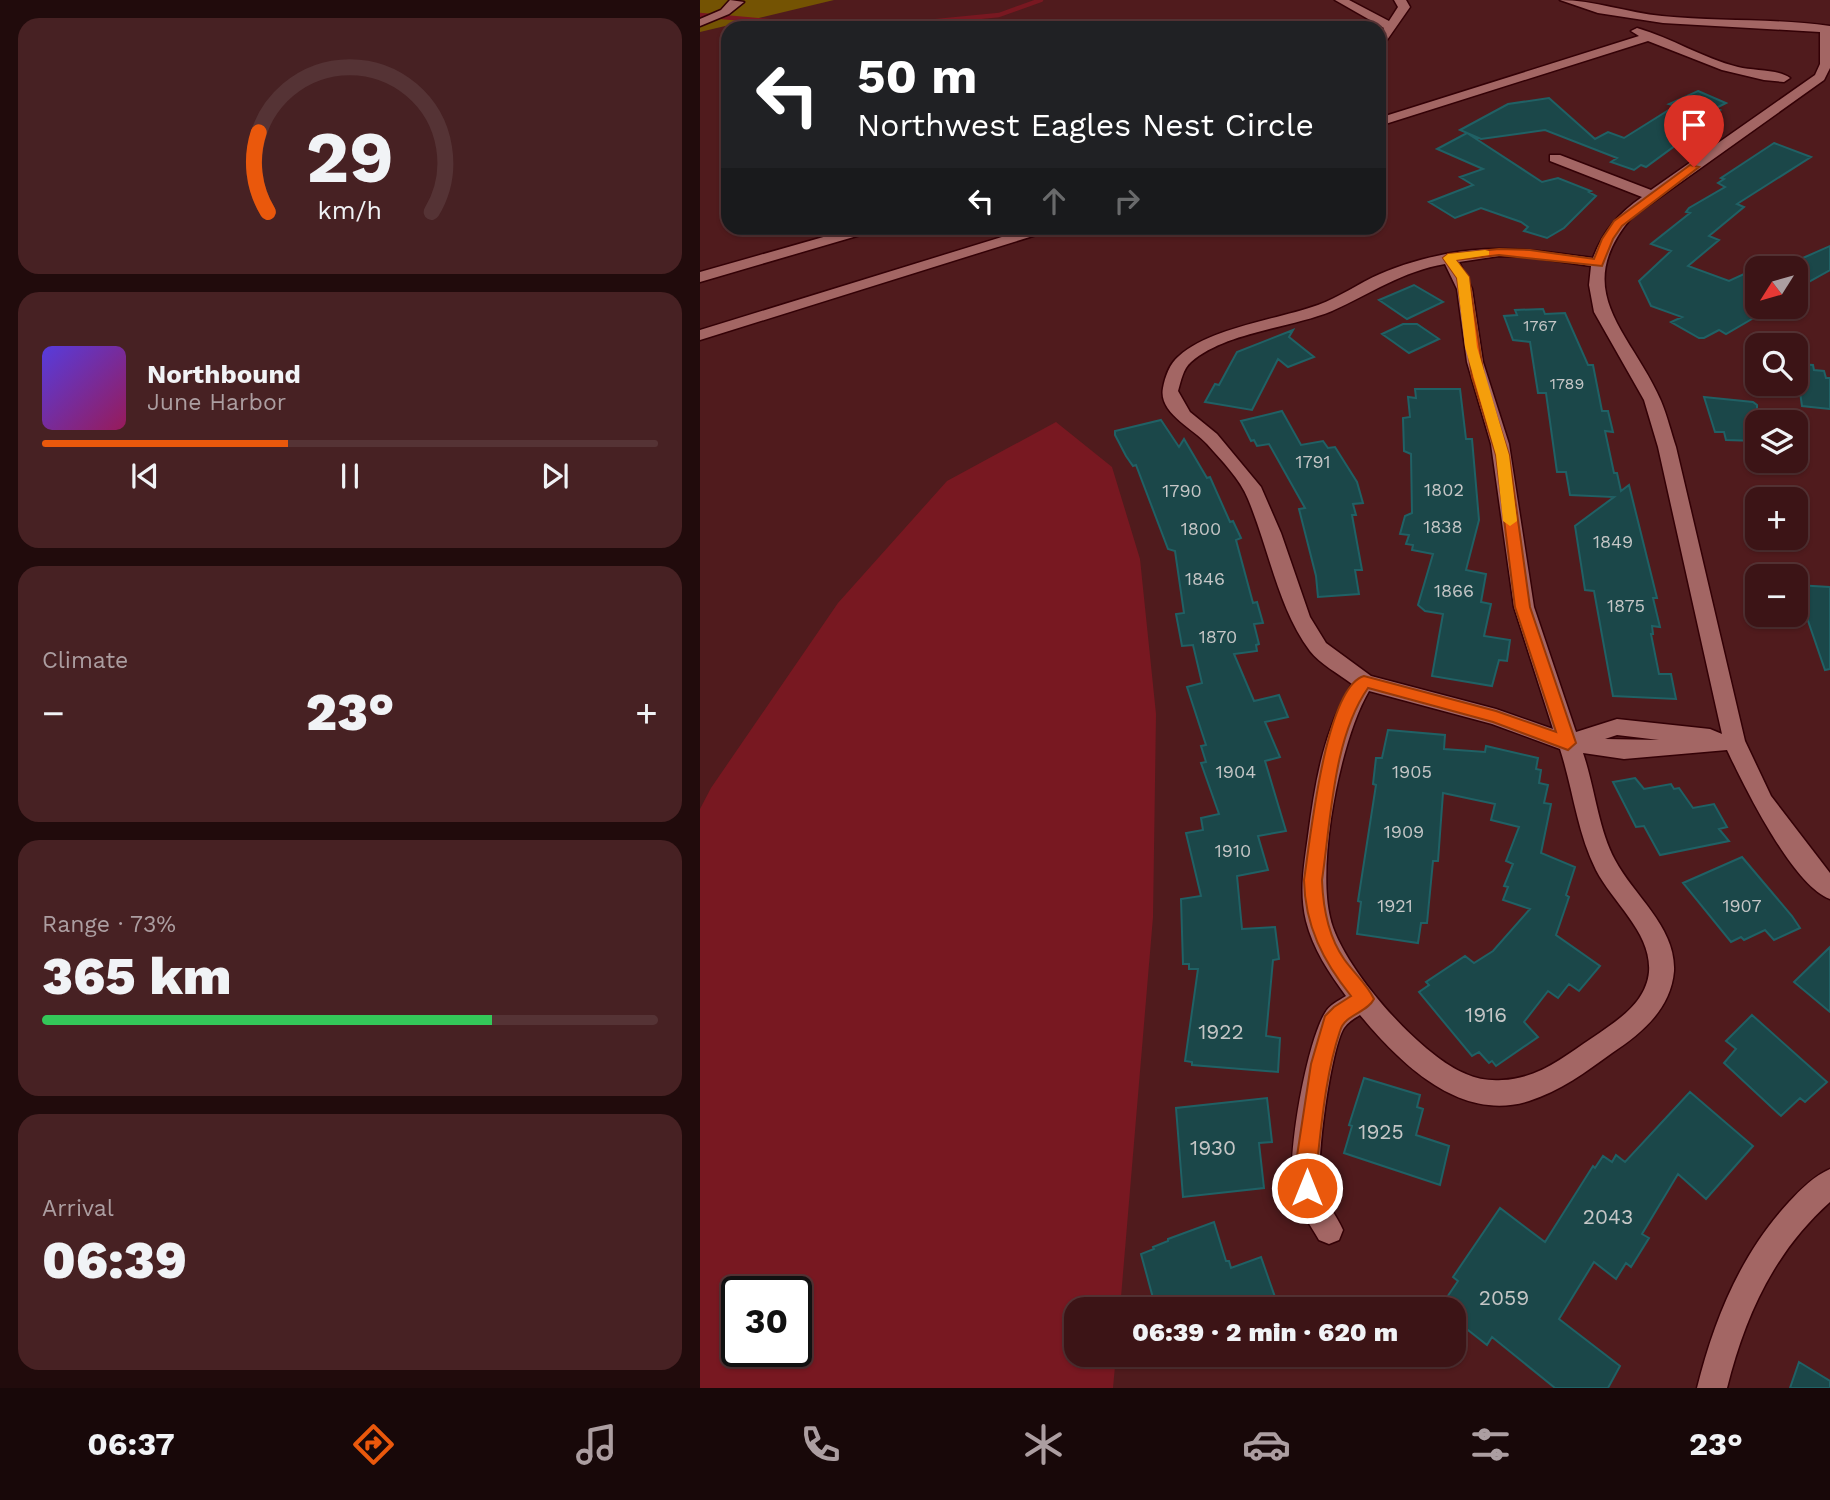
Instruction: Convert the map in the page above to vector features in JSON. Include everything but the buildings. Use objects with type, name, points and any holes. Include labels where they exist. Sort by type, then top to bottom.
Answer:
[{"type":"street","points":[[703,22],[725,12],[738,2],[736,0]]},
{"type":"street","points":[[1341,0],[1380,21]]},
{"type":"street","points":[[1386,34],[1404,6],[1400,0]]},
{"type":"street","points":[[1566,0],[1598,10],[1649,18],[1828,29],[1826,64],[1820,77],[1618,223],[1607,239],[1598,263],[1597,297],[1602,312],[1652,400],[1667,447],[1734,741],[1762,800],[1807,864],[1830,890]]},
{"type":"street","points":[[1598,10],[1607,0]]},
{"type":"street","points":[[1598,10],[1648,37],[1727,70],[1752,76],[1784,78]]},
{"type":"street","points":[[1386,24],[1391,27]]},
{"type":"street","points":[[1386,120],[1648,37]]},
{"type":"street","points":[[1555,158],[1653,196]]},
{"type":"street","points":[[700,277],[845,235]]},
{"type":"street","points":[[700,335],[1021,235]]},
{"type":"street","points":[[1598,263],[1530,253],[1499,252],[1448,258],[1387,276],[1325,308],[1273,322],[1206,346],[1185,359],[1177,369],[1171,382],[1174,403],[1184,416],[1211,438],[1252,487],[1268,521],[1300,618],[1319,648],[1364,681],[1496,717],[1568,743],[1623,750],[1687,747],[1734,741]]},
{"type":"street","points":[[1364,681],[1349,703],[1335,741],[1313,880],[1314,903],[1323,937],[1336,963],[1364,999],[1428,1065],[1448,1079],[1468,1088],[1499,1094],[1522,1091],[1552,1080],[1646,1012],[1658,989],[1661,972],[1654,936],[1605,863],[1523,607],[1503,455],[1478,377],[1463,277],[1448,258]]},
{"type":"street","points":[[1329,1230],[1307,1188],[1307,1156],[1321,1064],[1332,1023],[1341,1013],[1364,999]]},
{"type":"street","points":[[1712,1388],[1721,1351],[1744,1291],[1774,1240],[1810,1198],[1830,1183]]},
{"type":"shaded area","points":[[700,0],[834,0],[746,21],[721,21],[721,27],[700,32]]},
{"type":"shaded area","points":[[1056,422],[1112,467],[1140,559],[1156,714],[1153,917],[1121,1297],[1064,1297],[1064,1367],[1115,1367],[1113,1388],[700,1388],[700,809],[711,788],[838,603],[947,481]]},
{"type":"waterway","points":[[938,21],[999,15],[1041,0]]},
{"type":"waterway","points":[[700,15],[767,21]]},
{"type":"slow traffic","points":[[1485,253],[1448,258],[1463,277],[1471,347],[1503,455],[1510,521]]},
{"type":"route","points":[[1307,1188],[1305,1169],[1321,1064],[1332,1023],[1341,1013],[1364,999],[1336,963],[1323,937],[1314,903],[1313,880],[1335,741],[1349,703],[1364,681],[1496,717],[1568,743],[1523,607],[1517,580],[1503,455],[1471,347],[1463,277],[1448,258],[1499,252],[1530,253],[1598,263],[1607,239],[1618,223],[1694,167]]}]
